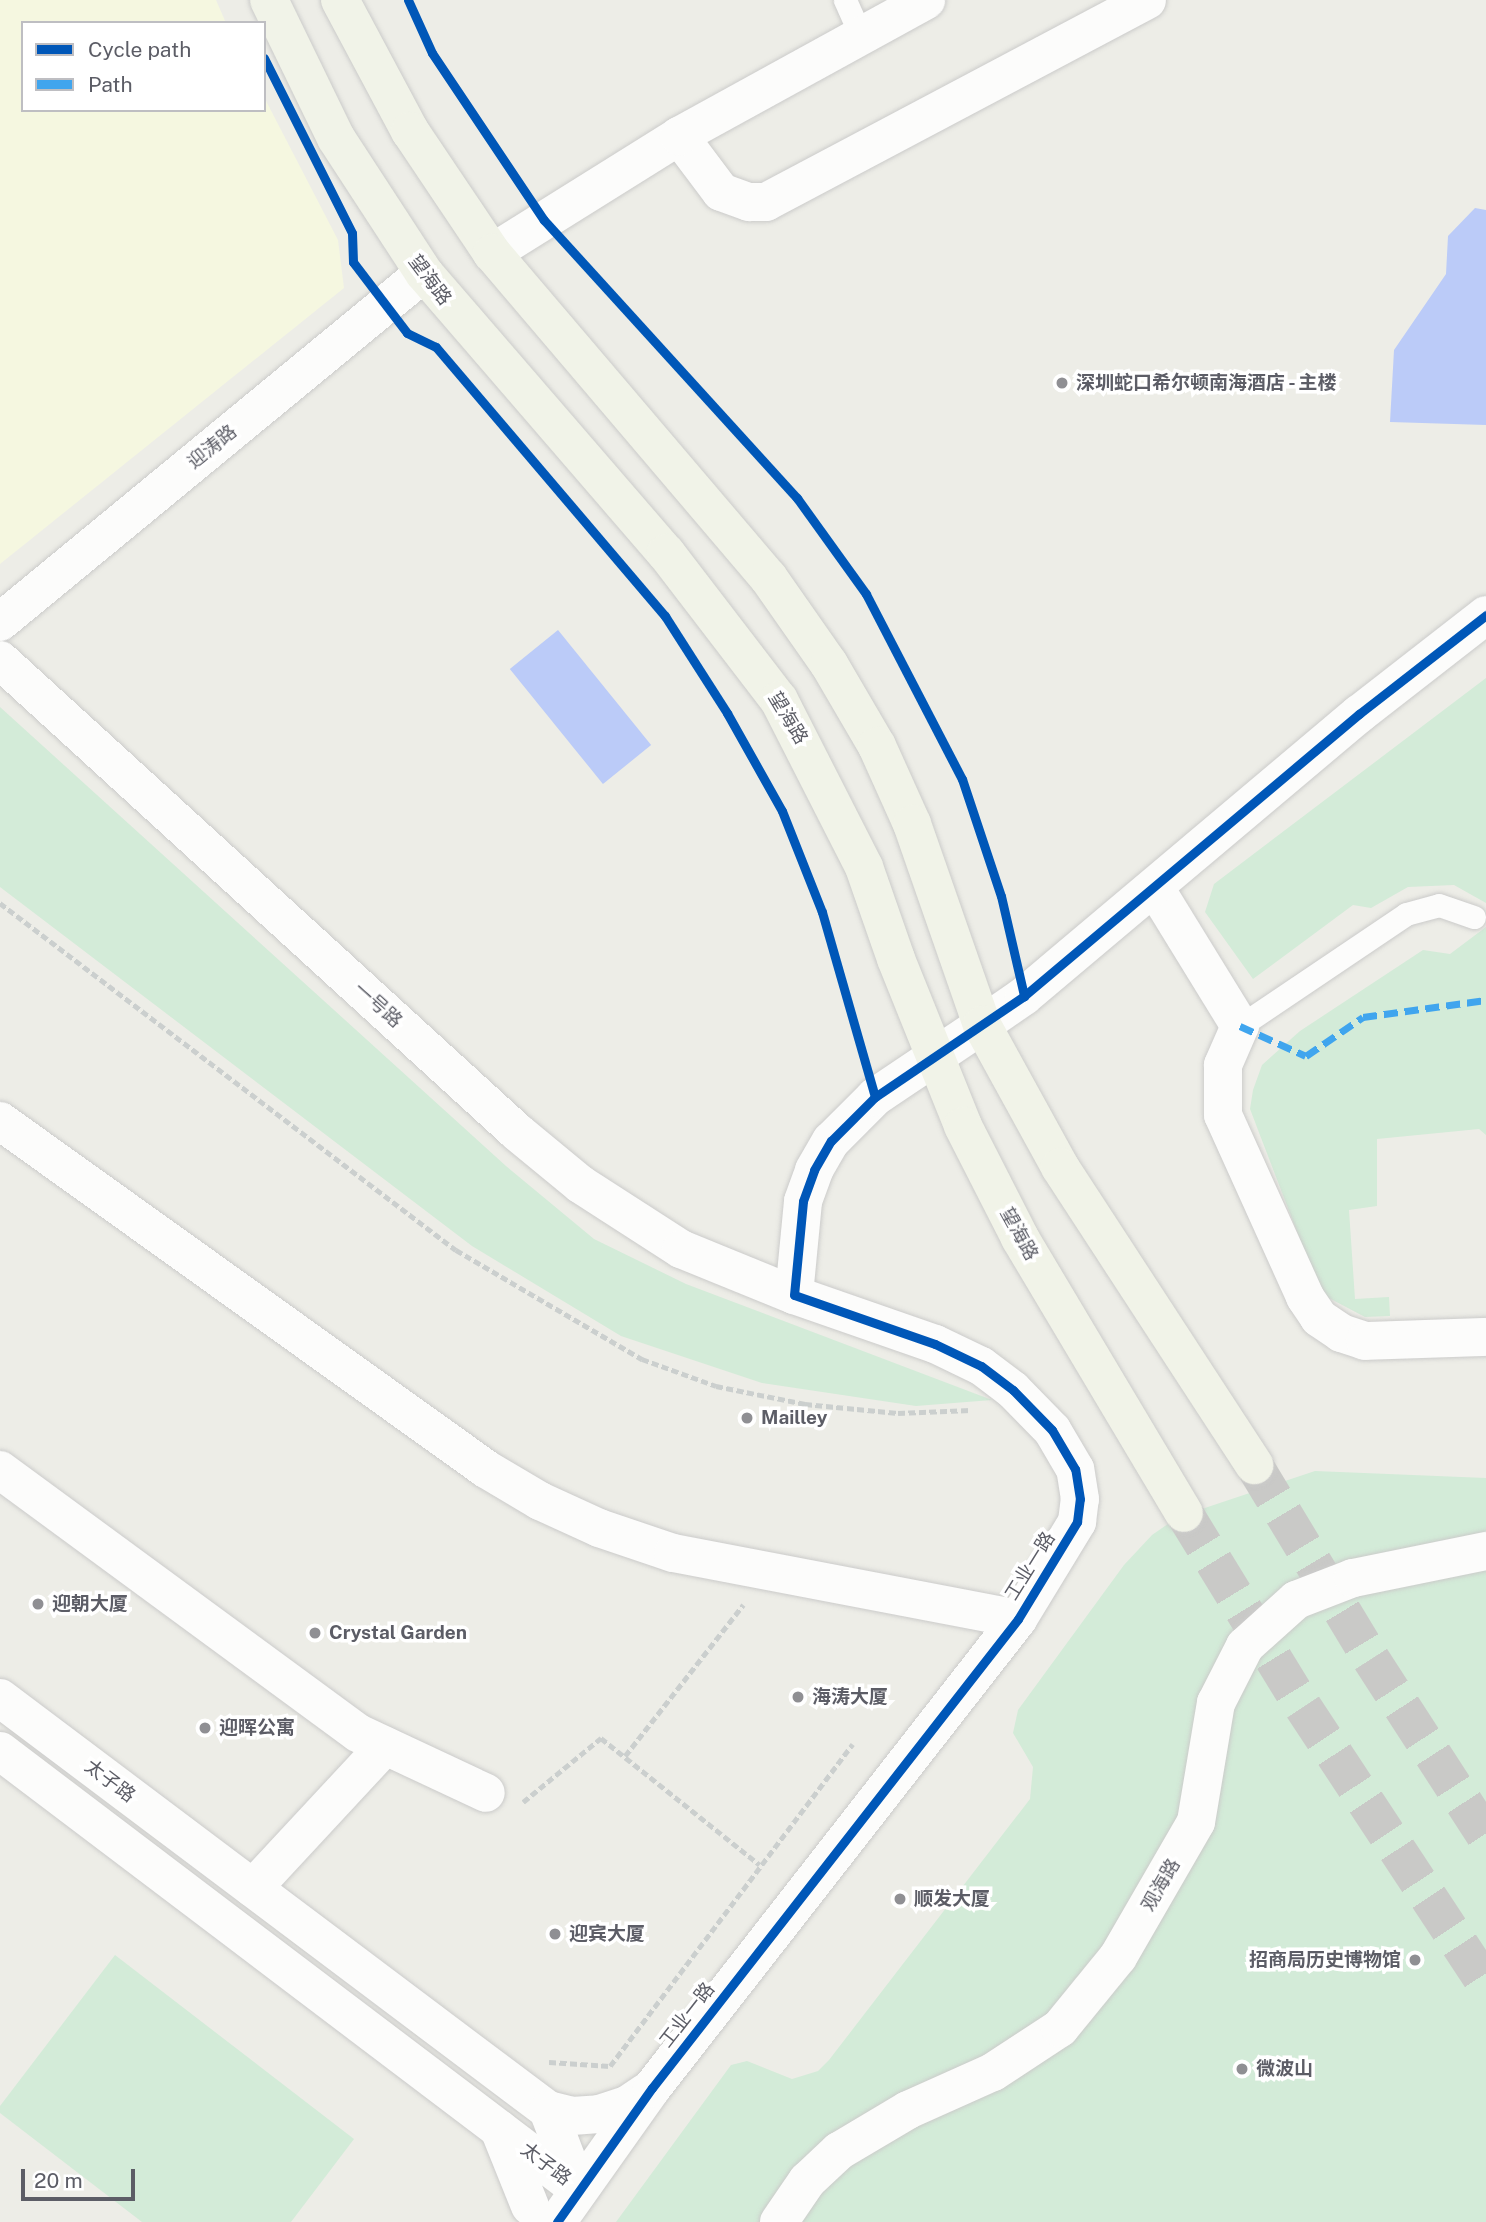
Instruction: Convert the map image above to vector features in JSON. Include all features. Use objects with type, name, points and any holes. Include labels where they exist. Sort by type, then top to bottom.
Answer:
[{"type":"main road","name":"望海路","points":[[269,0],[336,138],[424,273],[666,553],[779,700],[864,867],[963,1126],[1020,1238],[1184,1513]]},
{"type":"main road","points":[[340,0],[410,131],[492,253],[768,576],[829,664],[877,746],[912,824],[982,1025],[1060,1167],[1254,1465]]},
{"type":"street","points":[[492,253],[679,136],[926,0]]},
{"type":"street","points":[[679,136],[721,192],[749,202],[766,202],[1147,0]]},
{"type":"street","name":"迎涛路","points":[[0,622],[424,273]]},
{"type":"street","points":[[794,1296],[803,1201],[814,1170],[852,1118],[982,1025],[1155,888],[1359,714],[1486,615]]},
{"type":"street","name":"一号路","points":[[0,660],[517,1132],[580,1184],[681,1249],[794,1296]]},
{"type":"street","points":[[1155,888],[1240,1026],[1223,1065],[1223,1115],[1305,1297],[1319,1318],[1341,1333],[1365,1341],[1486,1337]]},
{"type":"street","points":[[0,1121],[486,1469],[599,1528],[674,1553],[767,1573],[1018,1619]]},
{"type":"street","name":"工业一路","points":[[578,2189],[652,2088],[1018,1619],[1077,1522],[1080,1499],[1075,1469],[1052,1430],[981,1366],[935,1344],[794,1296]]},
{"type":"street","points":[[0,1470],[358,1733],[486,1793]]},
{"type":"street","name":"观海路","points":[[779,2222],[807,2181],[839,2151],[908,2110],[993,2072],[1060,2028],[1118,1957],[1196,1822],[1216,1703],[1245,1646],[1296,1600],[1353,1578],[1486,1551]]},
{"type":"street","name":"太子路","points":[[0,1698],[548,2110],[578,2189]]},
{"type":"street","points":[[253,1888],[385,1746]]},
{"type":"street","name":"太子路","points":[[0,1751],[578,2189]]},
{"type":"street","points":[[548,2110],[572,2116],[598,2114],[627,2105],[652,2088]]},
{"type":"street","points":[[499,2129],[536,2217],[578,2189]]},
{"type":"lane","points":[[845,0],[860,34]]},
{"type":"lane","points":[[1240,1026],[1406,914],[1439,905],[1474,917]]},
{"type":"path","points":[[0,903],[456,1250],[642,1359],[716,1385],[805,1404],[898,1413],[971,1410]]},
{"type":"path","points":[[625,1756],[767,1573]]},
{"type":"path","points":[[486,1793],[520,1804],[601,1738],[761,1865]]},
{"type":"path","points":[[541,2061],[610,2066],[853,1744]]},
{"type":"shaded area","points":[[0,0],[216,0],[225,21],[21,21],[21,112],[266,112],[266,101],[338,240],[344,288],[0,564]]},
{"type":"shaded area","points":[[1486,678],[1486,903],[1454,885],[1408,887],[1371,908],[1353,905],[1253,979],[1205,912],[1214,884]]},
{"type":"shaded area","points":[[0,707],[506,1166],[594,1239],[686,1284],[992,1400],[916,1406],[762,1383],[621,1336],[472,1246],[0,887]]},
{"type":"shaded area","points":[[1486,927],[1486,1135],[1479,1129],[1377,1139],[1377,1206],[1349,1210],[1355,1299],[1389,1297],[1390,1316],[1365,1317],[1327,1297],[1314,1276],[1250,1109],[1253,1090],[1262,1065],[1300,1031],[1423,950],[1450,954]]},
{"type":"shaded area","points":[[1315,1471],[1486,1478],[1486,2222],[616,2222],[731,2065],[747,2061],[792,2079],[818,2071],[829,2060],[1030,1799],[1033,1767],[1013,1733],[1018,1710],[1124,1565],[1152,1535],[1178,1517]]},
{"type":"shaded area","points":[[115,1955],[354,2139],[291,2222],[142,2222],[0,2113],[0,2106]]},
{"type":"water","points":[[1475,208],[1486,210],[1486,425],[1390,422],[1394,350],[1446,274],[1448,236]]},
{"type":"water","points":[[558,630],[651,745],[603,784],[510,669]]},
{"type":"tunnel","points":[[1254,1465],[1371,1659],[1486,1837]]},
{"type":"tunnel","points":[[1184,1513],[1303,1707],[1486,1985]]},
{"type":"marked path","points":[[1240,1026],[1306,1056],[1363,1017],[1486,1000]]},
{"type":"cycle path","points":[[408,0],[432,53],[544,220],[797,498],[866,594],[962,779],[1001,896],[1024,996]]},
{"type":"cycle path","points":[[266,62],[352,233],[353,262],[407,333],[436,347],[665,616],[727,713],[782,811],[822,912],[875,1097]]},
{"type":"cycle path","points":[[557,2222],[652,2088],[1018,1619],[1077,1522],[1080,1499],[1075,1469],[1052,1430],[1013,1390],[981,1366],[935,1344],[794,1295],[803,1201],[814,1170],[831,1141],[875,1097],[1024,996],[1359,714],[1486,615]]},
{"type":"place","name":"深圳蛇口希尔顿南海酒店 - 主楼","points":[[1062,383]]},
{"type":"place","name":"Mailley","points":[[747,1418]]},
{"type":"place","name":"迎朝大厦","points":[[38,1604]]},
{"type":"place","name":"Crystal Garden","points":[[315,1633]]},
{"type":"place","name":"海涛大厦","points":[[798,1697]]},
{"type":"place","name":"迎晖公寓","points":[[205,1728]]},
{"type":"place","name":"顺发大厦","points":[[900,1899]]},
{"type":"place","name":"迎宾大厦","points":[[555,1934]]},
{"type":"place","name":"招商局历史博物馆","points":[[1415,1960]]},
{"type":"place","name":"微波山","points":[[1242,2069]]}]
